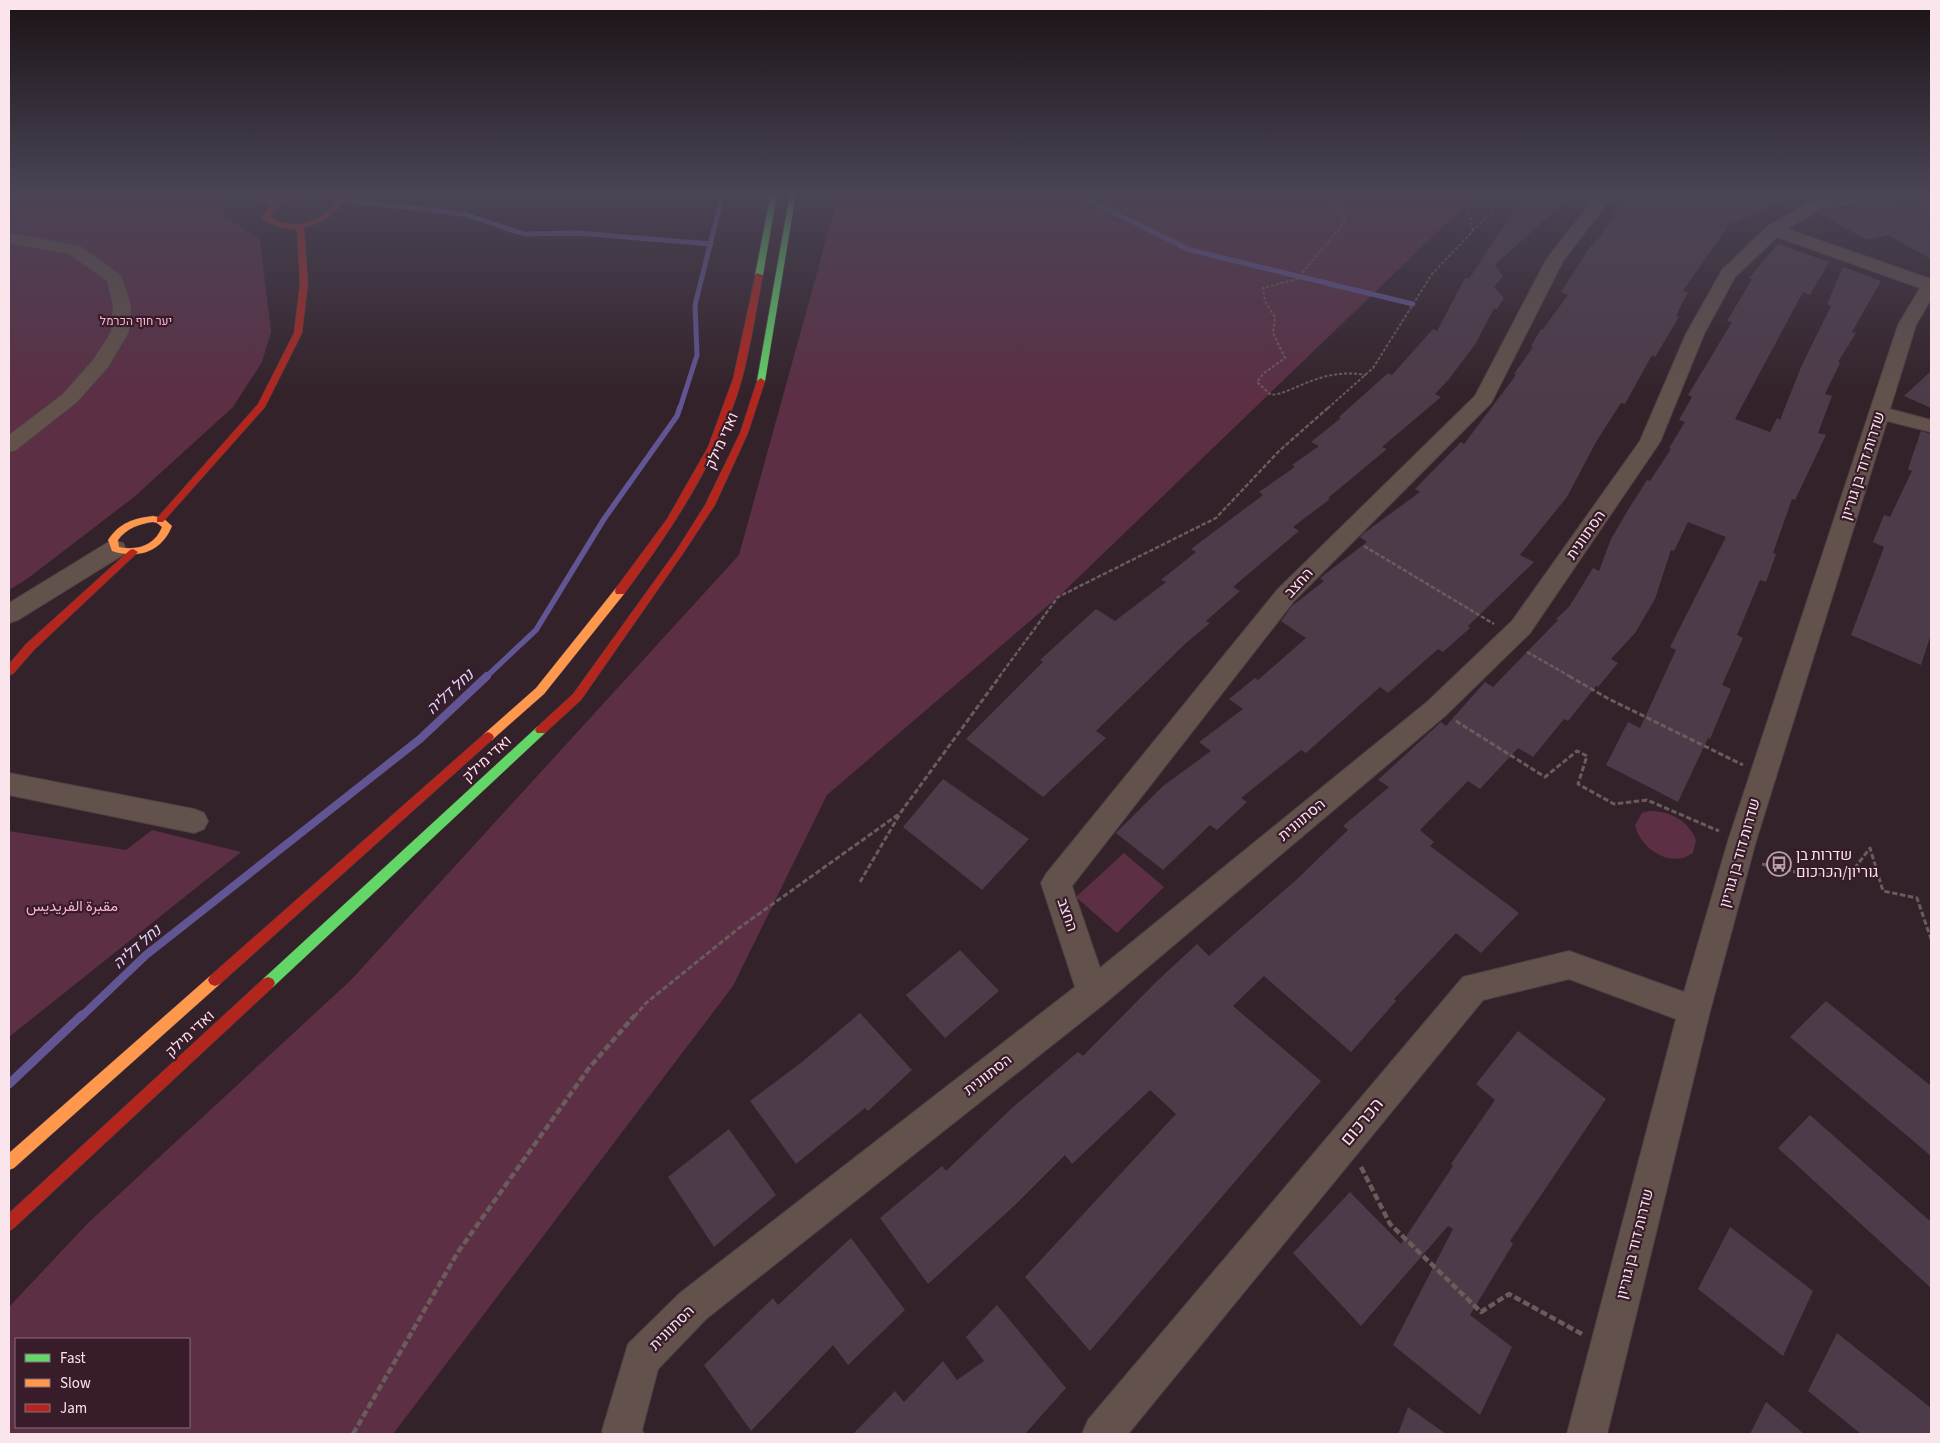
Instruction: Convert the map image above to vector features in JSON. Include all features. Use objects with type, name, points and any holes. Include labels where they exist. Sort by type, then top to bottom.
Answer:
[{"type":"main road","points":[[160,520],[262,405],[298,334],[304,284],[302,260]]},
{"type":"main road","name":"ואדי מילק","points":[[9,1163],[540,691],[654,548],[685,501],[720,430],[733,395],[742,360],[761,260]]},
{"type":"main road","name":"ואדי מילק","points":[[9,1223],[577,697],[710,505],[744,432],[757,396],[766,360],[782,260]]},
{"type":"main road","points":[[9,671],[124,550],[151,547],[164,537],[167,526],[160,520],[145,519],[121,530],[114,540],[124,550]]},
{"type":"street","points":[[9,445],[70,398],[101,363],[120,332],[122,304],[114,279],[88,260]]},
{"type":"street","name":"החצב","points":[[1093,993],[1056,883],[1286,595],[1484,399],[1555,260]]},
{"type":"street","name":"הסתוונית","points":[[624,1434],[622,1431],[642,1358],[692,1306],[1093,993],[1436,709],[1521,627],[1650,442],[1695,334],[1728,274],[1742,260]]},
{"type":"street","points":[[1862,260],[1930,284]]},
{"type":"street","name":"שדרות דוד בן גוריון","points":[[1587,1434],[1694,1011],[1763,776],[1907,325],[1930,284]]},
{"type":"street","points":[[1880,412],[1931,426]]},
{"type":"street","points":[[9,614],[124,550]]},
{"type":"street","points":[[9,784],[194,821]]},
{"type":"street","name":"הכרכום","points":[[1102,1434],[1474,987],[1569,965],[1694,1011]]},
{"type":"path","points":[[1313,260],[1297,280],[1263,288],[1265,301],[1275,317],[1273,334],[1285,358],[1264,372],[1257,382],[1271,395],[1280,395],[1309,381],[1357,372],[1366,375]]},
{"type":"path","points":[[860,882],[901,812],[1058,597],[1216,518],[1279,451],[1373,368],[1432,274],[1445,260]]},
{"type":"path","points":[[1345,535],[1609,699],[1763,776]]},
{"type":"path","points":[[1436,709],[1545,778],[1577,751],[1587,756],[1578,784],[1614,804],[1647,800],[1741,850],[1808,875],[1851,873],[1870,848],[1883,891],[1917,898],[1931,939]]},
{"type":"path","points":[[353,1434],[458,1252],[589,1068],[646,1003],[739,928],[901,812]]},
{"type":"path","points":[[1347,1140],[1390,1224],[1481,1312],[1509,1294],[1609,1348]]},
{"type":"green space","name":"יער חוף הכרמל","points":[[9,260],[262,260],[271,332],[262,362],[233,407],[134,497],[27,579],[9,590]]},
{"type":"green space","points":[[820,260],[1408,260],[1058,597],[827,795],[733,986],[393,1434],[9,1434],[9,1307],[88,1223],[351,980],[739,555]]},
{"type":"green space","points":[[1650,811],[1672,815],[1683,822],[1693,833],[1696,840],[1693,853],[1675,859],[1666,858],[1650,849],[1638,834],[1635,825],[1642,813]]},
{"type":"green space","name":"مقبرة الفريديس","points":[[152,830],[241,852],[9,1037],[9,831],[126,850]]},
{"type":"green space","points":[[1124,853],[1164,887],[1117,933],[1076,897]]},
{"type":"building","points":[[1481,260],[1500,260],[1495,265],[1503,276],[1494,287],[1504,298],[1497,309],[1494,308],[1476,343],[1449,379],[1435,394],[1441,397],[1382,447],[1387,449],[1328,498],[1330,499],[1293,527],[1299,531],[1233,587],[1240,591],[1206,621],[1210,623],[1186,643],[1096,731],[1106,738],[1043,797],[966,739],[1043,662],[1040,660],[1096,609],[1115,621],[1166,582],[1161,580],[1196,552],[1191,549],[1263,495],[1259,492],[1295,467],[1292,465],[1319,446],[1311,442],[1341,418],[1339,417],[1388,373],[1392,375],[1433,329],[1437,331],[1465,278],[1469,279]]},
{"type":"building","points":[[1581,260],[1704,260],[1683,291],[1688,292],[1676,316],[1679,317],[1655,357],[1652,355],[1625,404],[1621,403],[1596,442],[1567,497],[1520,555],[1534,562],[1468,626],[1470,628],[1443,652],[1438,649],[1388,693],[1380,687],[1306,753],[1301,750],[1241,798],[1247,802],[1217,830],[1210,825],[1163,870],[1116,833],[1163,786],[1211,751],[1199,742],[1243,709],[1229,699],[1255,678],[1258,680],[1306,638],[1281,621],[1292,606],[1324,581],[1320,578],[1367,542],[1360,537],[1420,492],[1415,489],[1461,442],[1464,444],[1516,375],[1514,374],[1533,347],[1531,346],[1541,329],[1543,329],[1568,295],[1561,292]]},
{"type":"building","points":[[1764,260],[1824,260],[1829,262],[1810,295],[1803,292],[1735,419],[1770,432],[1777,418],[1780,420],[1801,367],[1831,306],[1827,304],[1843,267],[1881,281],[1852,332],[1856,333],[1838,362],[1840,363],[1825,394],[1832,396],[1818,433],[1826,435],[1795,500],[1792,499],[1773,553],[1776,554],[1766,582],[1760,580],[1737,635],[1743,638],[1722,685],[1731,689],[1710,739],[1708,738],[1678,802],[1606,765],[1628,722],[1640,728],[1676,650],[1670,647],[1726,537],[1688,522],[1674,551],[1671,550],[1655,599],[1635,633],[1611,659],[1618,663],[1598,687],[1596,686],[1568,721],[1564,719],[1533,757],[1518,748],[1480,789],[1468,781],[1420,830],[1434,842],[1430,846],[1519,913],[1481,953],[1456,933],[1394,999],[1396,1001],[1351,1052],[1264,976],[1233,1006],[1321,1081],[1090,1351],[1025,1277],[1176,1114],[1150,1090],[1072,1164],[1065,1155],[1014,1206],[928,1284],[880,1218],[942,1166],[946,1171],[1012,1108],[1078,1052],[1083,1056],[1156,982],[1197,944],[1209,956],[1296,880],[1348,830],[1343,826],[1389,787],[1378,780],[1441,722],[1446,726],[1485,682],[1493,687],[1558,620],[1556,619],[1569,607],[1593,568],[1599,571],[1611,539],[1628,510],[1647,480],[1650,481],[1671,449],[1669,448],[1685,422],[1679,420],[1692,397],[1688,395],[1732,322],[1727,321],[1752,279],[1749,278]]},
{"type":"building","points":[[1931,371],[1931,408],[1904,396]]},
{"type":"building","points":[[1921,431],[1931,434],[1931,634],[1921,665],[1851,635],[1884,547],[1873,542],[1884,515],[1890,517],[1912,471],[1908,469]]},
{"type":"building","points":[[943,779],[1029,839],[982,890],[903,827]]},
{"type":"building","points":[[960,950],[999,991],[945,1038],[906,995]]},
{"type":"building","points":[[1826,1001],[1931,1086],[1931,1156],[1790,1037]]},
{"type":"building","points":[[860,1013],[912,1070],[868,1111],[865,1108],[796,1164],[750,1101],[802,1062]]},
{"type":"building","points":[[1518,1031],[1606,1099],[1510,1241],[1513,1244],[1470,1315],[1512,1347],[1480,1415],[1393,1345],[1453,1229],[1448,1226],[1361,1326],[1293,1253],[1350,1192],[1401,1244],[1453,1166],[1451,1164],[1495,1100],[1476,1084]]},
{"type":"building","points":[[1810,1115],[1931,1222],[1931,1288],[1778,1148]]},
{"type":"building","points":[[729,1129],[776,1195],[714,1247],[668,1177]]},
{"type":"building","points":[[1730,1227],[1813,1291],[1783,1356],[1698,1289]]},
{"type":"building","points":[[851,1238],[905,1310],[848,1365],[833,1345],[751,1431],[704,1365],[773,1298],[778,1305]]},
{"type":"building","points":[[997,1305],[1066,1388],[1025,1434],[853,1434],[895,1391],[904,1402],[943,1361],[957,1380],[984,1361],[966,1337]]},
{"type":"building","points":[[1837,1333],[1931,1408],[1931,1434],[1861,1434],[1808,1391]]},
{"type":"building","points":[[1766,1402],[1804,1434],[1750,1434]]},
{"type":"building","points":[[1408,1407],[1446,1434],[1398,1434]]},
{"type":"waterway","name":"נחל דליה","points":[[680,408],[697,355],[695,305],[706,260]]},
{"type":"waterway","points":[[1233,260],[1413,304]]},
{"type":"waterway","name":"נחל דליה","points":[[486,677],[536,630],[604,519],[677,416],[680,407]]},
{"type":"waterway","name":"נחל דליה","points":[[81,1017],[146,955],[420,739],[487,676]]},
{"type":"waterway","name":"נחל דליה","points":[[9,1084],[82,1015]]},
{"type":"traffic: fast","points":[[759,275],[762,260]]},
{"type":"traffic: fast","points":[[761,381],[782,260]]},
{"type":"traffic: fast","points":[[268,983],[541,730]]},
{"type":"traffic: slow","points":[[153,519],[160,520],[167,526],[164,534],[153,545],[147,549],[131,552],[115,549],[113,540],[125,527],[153,519]]},
{"type":"traffic: slow","points":[[488,737],[540,691],[620,591]]},
{"type":"traffic: slow","points":[[9,1163],[215,980]]},
{"type":"traffic: jam","points":[[160,520],[262,405],[298,333],[304,284],[302,260]]},
{"type":"traffic: jam","points":[[620,591],[686,497],[712,447],[738,379],[759,275]]},
{"type":"traffic: jam","points":[[541,730],[577,697],[679,553],[710,505],[744,433],[761,381]]},
{"type":"traffic: jam","points":[[9,671],[30,647],[133,552]]},
{"type":"traffic: jam","points":[[215,980],[488,737]]},
{"type":"traffic: jam","points":[[9,1223],[268,983]]},
{"type":"place","name":"שדרות בן גוריון/הכרכום","points":[[1779,864]]}]
